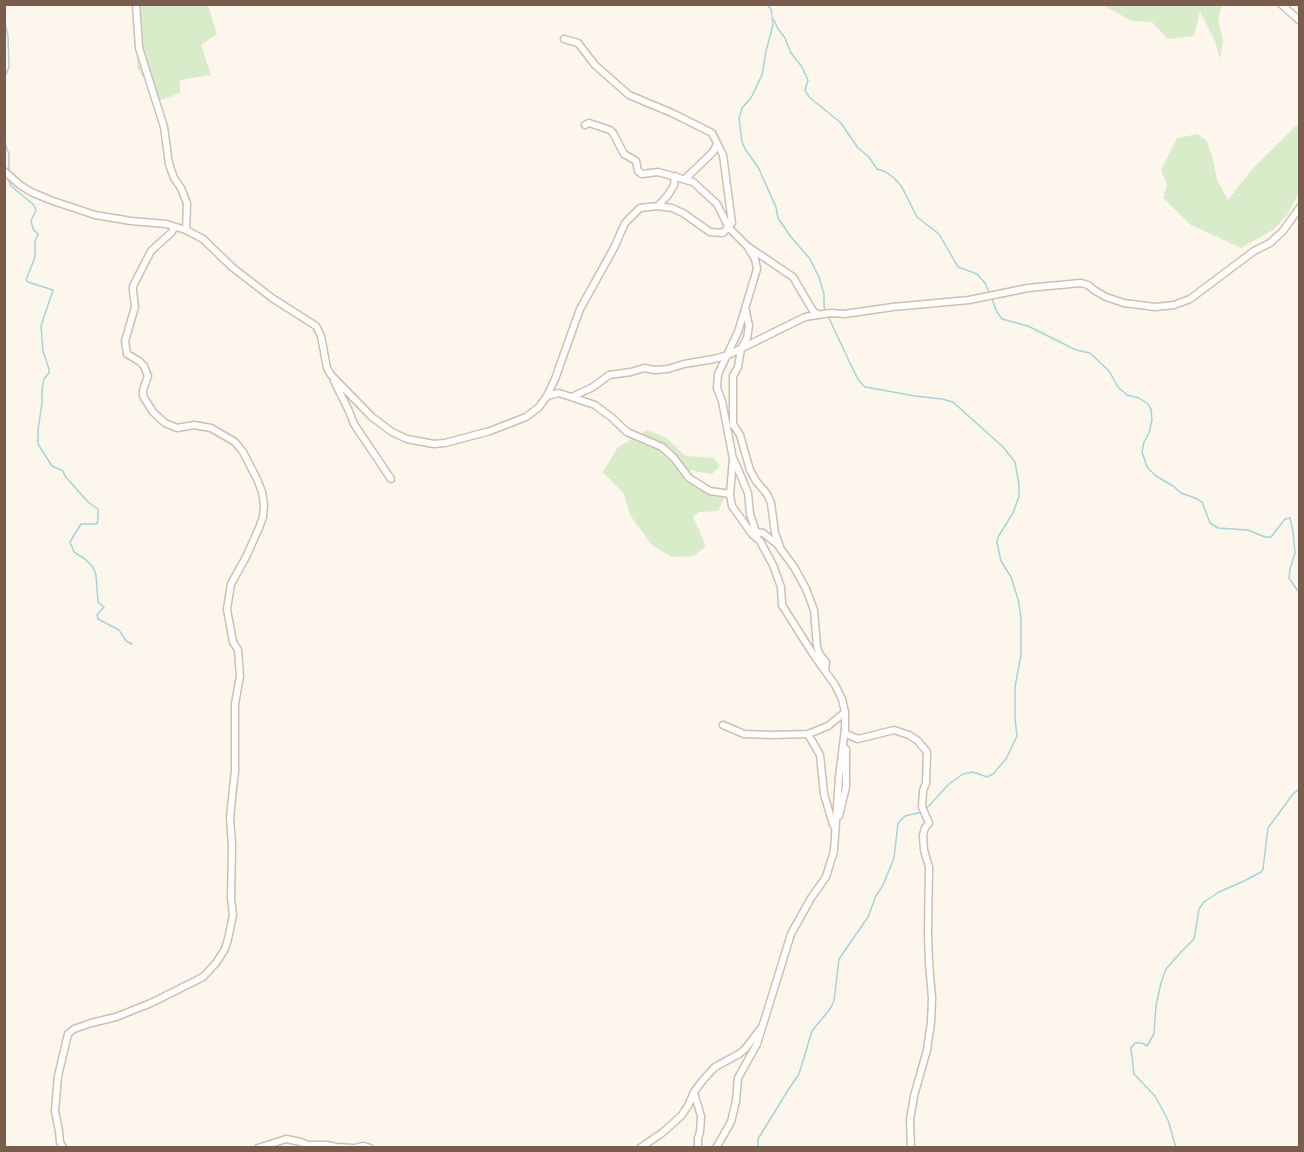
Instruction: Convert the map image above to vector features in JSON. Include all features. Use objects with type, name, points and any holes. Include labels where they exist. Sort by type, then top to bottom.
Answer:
[{"type":"street","points":[[136,4],[139,48],[164,128],[169,164],[187,203],[186,230]]},
{"type":"street","points":[[1281,4],[1299,21]]},
{"type":"street","points":[[331,375],[372,417],[392,432],[407,439],[434,444],[445,443],[490,431],[525,417],[539,407],[547,396],[580,309],[614,248],[625,223],[640,208],[658,206],[672,208],[710,232],[723,233],[729,228],[732,223],[723,155],[712,133],[628,95],[596,65],[578,43],[564,39]]},
{"type":"street","points":[[585,125],[589,123],[610,130],[624,154],[636,161],[638,171],[642,174],[658,172],[693,182],[717,204],[729,228],[747,246],[793,278],[813,311],[824,314]]},
{"type":"street","points":[[685,179],[713,152],[717,144]]},
{"type":"street","points":[[7,173],[32,192],[95,215],[166,224],[186,230],[203,239],[232,267],[272,298],[316,326],[321,336],[327,368],[354,424],[391,480]]},
{"type":"street","points":[[658,206],[674,185],[675,176]]},
{"type":"street","points":[[572,397],[593,387],[609,375],[644,368],[668,369],[714,359],[728,355],[805,317],[824,314],[844,314],[969,300],[1028,288],[1081,283],[1106,297],[1124,303],[1155,307],[1174,305],[1190,299],[1254,251],[1270,243],[1283,231],[1299,207]]},
{"type":"street","points":[[63,1148],[55,1111],[59,1068],[68,1034],[74,1029],[151,1004],[203,977],[225,949],[233,915],[230,817],[235,771],[235,704],[240,676],[238,650],[233,642],[227,609],[231,584],[259,528],[264,504],[257,479],[235,442],[211,428],[194,425],[177,428],[165,423],[153,412],[143,396],[148,376],[144,366],[128,354],[125,341],[135,307],[134,286],[151,252],[172,232],[174,227]]},
{"type":"street","points":[[716,1148],[731,1122],[738,1078],[757,1044],[791,934],[826,877],[834,851],[845,732],[845,712],[842,699],[782,605],[781,587],[773,565],[756,532],[750,514],[748,493],[733,459],[722,400],[717,388],[718,374],[738,332],[757,269],[747,246]]},
{"type":"street","points":[[729,438],[733,424],[733,376],[738,367],[749,326],[745,308]]},
{"type":"street","points":[[547,396],[559,393],[595,405],[627,432],[662,447],[674,458],[689,478],[710,491],[730,494]]},
{"type":"street","points":[[733,424],[740,435],[750,470],[771,503],[780,548]]},
{"type":"street","points":[[733,459],[730,494],[732,506],[752,534],[760,541]]},
{"type":"street","points":[[756,532],[763,533],[780,548],[806,589],[811,600],[817,647],[826,662],[825,672]]},
{"type":"street","points":[[723,725],[744,734],[808,734],[828,726],[845,712]]},
{"type":"street","points":[[845,732],[858,739],[894,730],[909,735],[918,741],[927,752],[926,783],[923,791],[924,813],[929,823],[923,836],[929,867],[928,932],[932,998],[927,1050],[910,1120],[911,1148]]},
{"type":"street","points":[[808,734],[820,755],[824,794],[835,828]]},
{"type":"street","points":[[640,1148],[681,1116],[703,1080],[715,1067],[746,1048],[763,1025]]},
{"type":"street","points":[[694,1092],[700,1116],[698,1148]]},
{"type":"street","points":[[258,1148],[286,1139],[307,1145],[327,1144],[336,1147],[370,1148]]},
{"type":"green space","points":[[134,5],[208,5],[217,34],[201,45],[211,75],[180,80],[180,93],[159,101],[137,68],[139,18]]},
{"type":"green space","points":[[1102,5],[1222,5],[1218,19],[1223,41],[1220,59],[1215,41],[1200,11],[1194,36],[1168,39],[1152,22],[1132,21]]},
{"type":"green space","points":[[1299,123],[1299,192],[1288,214],[1273,230],[1241,248],[1191,225],[1163,198],[1167,185],[1161,170],[1177,138],[1198,134],[1207,142],[1217,180],[1228,200],[1253,168]]},
{"type":"green space","points":[[647,430],[667,438],[685,456],[714,458],[720,466],[712,474],[688,470],[692,476],[706,486],[727,492],[718,511],[699,512],[693,517],[706,546],[694,556],[671,557],[651,544],[630,515],[624,494],[603,472],[618,447]]},
{"type":"waterway","points":[[766,4],[771,9],[772,15]]},
{"type":"waterway","points":[[772,17],[773,25],[762,75],[751,98],[742,108],[739,118],[742,142],[758,167],[776,207],[778,218],[810,259],[819,277],[826,312]]},
{"type":"waterway","points":[[4,18],[8,36],[9,67],[4,79]]},
{"type":"waterway","points":[[774,20],[808,80],[805,90],[809,97],[841,123],[858,148],[869,157],[877,169],[895,179],[902,187],[917,217],[939,234],[958,267],[977,274],[985,283],[990,294]]},
{"type":"waterway","points":[[4,125],[9,154],[9,171]]},
{"type":"waterway","points":[[8,178],[11,186],[34,205],[36,210],[31,221],[33,229],[38,234],[35,241],[35,257],[26,280],[53,290],[41,326],[43,351],[49,373],[44,379],[42,389],[38,444],[52,466],[63,471],[88,502],[98,509],[97,524],[81,524],[70,542],[74,552],[93,567],[96,575],[98,602],[104,607],[97,615],[98,619],[119,630],[126,641],[132,644]]},
{"type":"waterway","points":[[992,299],[1002,319],[1028,326],[1076,350],[1090,353],[1109,371],[1118,387],[1127,395],[1139,398],[1148,404],[1152,420],[1142,452],[1147,467],[1181,493],[1202,502],[1210,523],[1218,528],[1248,530],[1271,537],[1285,519],[1290,518],[1295,553],[1289,578],[1300,594]]},
{"type":"waterway","points":[[828,316],[859,381],[865,387],[953,402],[1003,447],[1015,462],[1019,496],[997,543],[1001,561],[1011,577],[1021,617],[1021,655],[1015,687],[1017,736],[1006,759],[993,774],[987,777],[973,772],[963,774],[949,784],[926,809]]},
{"type":"waterway","points":[[1176,1148],[1168,1120],[1155,1096],[1134,1074],[1131,1048],[1135,1043],[1147,1046],[1154,1034],[1156,1005],[1166,969],[1194,939],[1199,909],[1204,902],[1219,892],[1261,872],[1268,828],[1300,788]]},
{"type":"waterway","points":[[758,1148],[758,1139],[799,1074],[812,1031],[834,1001],[839,959],[868,917],[883,885],[894,858],[898,823],[905,816],[922,812]]}]
